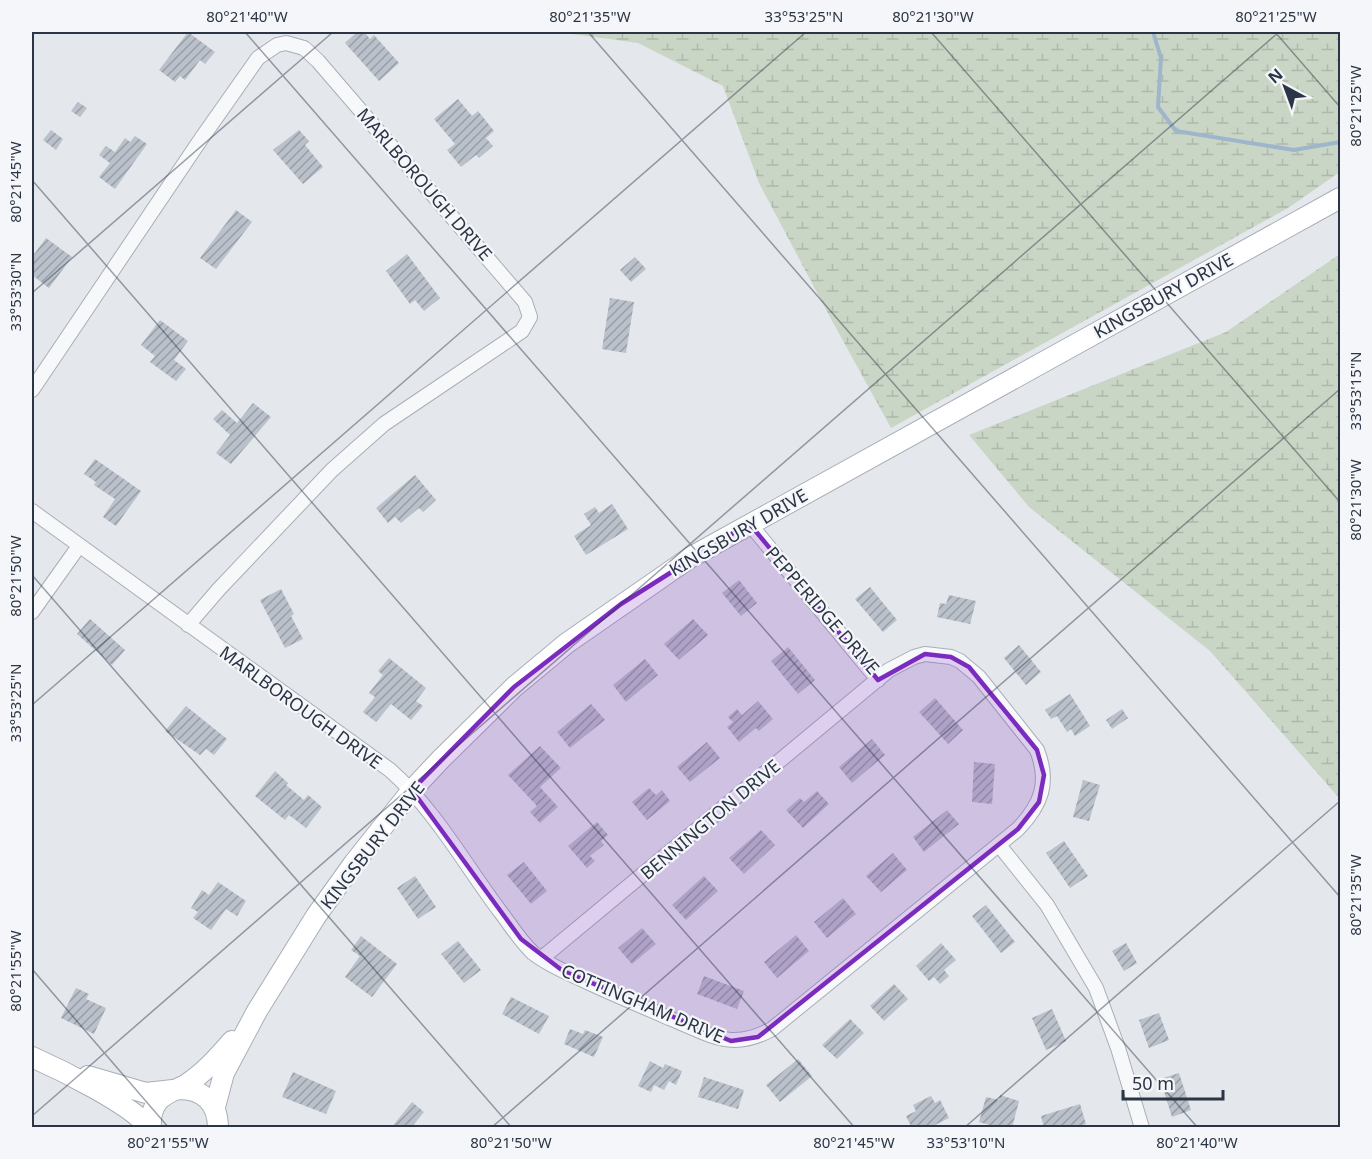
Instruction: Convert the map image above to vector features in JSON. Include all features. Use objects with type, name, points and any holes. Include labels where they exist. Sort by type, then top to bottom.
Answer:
[{"type":"street","name":"MARLBOROUGH DRIVE","points":[[32,390],[258,58],[277,45],[286,43],[303,48],[318,61],[525,302],[530,317],[522,331],[384,424],[332,470],[255,549],[189,626]]},
{"type":"street","name":"KINGSBURY DRIVE","points":[[216,1115],[224,1073],[256,1011],[354,862],[412,790],[514,687],[567,643],[691,556],[1341,198]]},
{"type":"street","name":"MARLBOROUGH DRIVE","points":[[32,511],[390,770],[412,790]]},
{"type":"street","name":"PEPPERIDGE DRIVE","points":[[749,524],[878,680],[889,670],[925,654],[960,661],[979,677],[1031,741],[1042,763],[1044,775],[1039,802],[1031,815],[999,844]]},
{"type":"street","points":[[32,612],[79,546]]},
{"type":"street","name":"BENNINGTON DRIVE","points":[[542,958],[878,680]]},
{"type":"street","name":"COTTINGHAM DRIVE","points":[[412,790],[521,939],[542,958],[563,971],[618,997],[713,1036],[731,1041],[758,1037],[772,1029],[999,844]]},
{"type":"street","points":[[999,844],[1047,905],[1096,988],[1118,1048],[1142,1128]]},
{"type":"street","name":"KINGSBURY DRIVE","points":[[150,1128],[150,1118],[160,1099],[177,1090],[213,1063],[256,1011]]},
{"type":"street","points":[[38,1060],[146,1093],[190,1089],[200,1092],[208,1098],[216,1115],[230,1128]]},
{"type":"street","points":[[38,1060],[111,1098],[150,1128]]},
{"type":"highlighted area","points":[[749,523],[878,680],[925,654],[951,657],[969,667],[1037,750],[1044,775],[1039,802],[1018,829],[758,1037],[731,1041],[713,1036],[563,971],[521,939],[412,790],[514,687],[621,604]]},
{"type":"green space","points":[[557,32],[1340,32],[1340,172],[1288,208],[891,428],[759,183],[723,86],[638,43]]},
{"type":"green space","points":[[1340,254],[1340,799],[1210,651],[1029,507],[969,435],[1226,332]]},
{"type":"building","points":[[188,32],[215,52],[205,64],[200,60],[185,80],[180,76],[175,82],[159,70]]},
{"type":"building","points":[[357,32],[364,32],[370,39],[374,35],[399,63],[379,81],[345,43]]},
{"type":"building","points":[[458,99],[472,116],[478,111],[494,131],[486,138],[493,146],[479,158],[476,155],[461,167],[447,150],[455,144],[434,119]]},
{"type":"building","points":[[78,102],[87,108],[80,117],[71,111]]},
{"type":"building","points":[[51,130],[63,139],[56,150],[43,140]]},
{"type":"building","points":[[299,130],[309,141],[305,145],[323,167],[303,184],[273,150]]},
{"type":"building","points":[[135,136],[147,144],[115,189],[99,177],[110,163],[99,155],[106,146],[115,152],[125,138],[130,142]]},
{"type":"building","points":[[236,210],[252,222],[216,269],[200,258]]},
{"type":"building","points":[[46,238],[72,257],[49,288],[32,275],[32,257]]},
{"type":"building","points":[[407,254],[440,298],[424,311],[415,300],[410,304],[386,271]]},
{"type":"building","points":[[635,257],[646,269],[631,282],[620,270]]},
{"type":"building","points":[[610,298],[634,302],[626,353],[602,349]]},
{"type":"building","points":[[160,320],[188,341],[174,360],[186,369],[176,381],[150,362],[155,356],[141,345]]},
{"type":"building","points":[[253,403],[271,417],[231,464],[216,453],[230,435],[213,419],[222,410],[237,423]]},
{"type":"building","points":[[95,459],[141,491],[116,526],[103,517],[115,499],[94,485],[96,482],[84,474]]},
{"type":"building","points":[[415,475],[436,500],[423,512],[419,508],[401,523],[395,517],[388,523],[376,508]]},
{"type":"building","points":[[612,504],[628,529],[586,555],[574,536],[591,525],[584,514],[595,507],[599,513]]},
{"type":"building","points":[[739,580],[757,603],[741,616],[722,593]]},
{"type":"building","points":[[870,587],[897,620],[883,632],[855,599]]},
{"type":"building","points":[[281,589],[294,614],[291,616],[303,639],[285,648],[260,600]]},
{"type":"building","points":[[949,595],[976,601],[970,624],[937,617],[940,603],[946,604]]},
{"type":"building","points":[[90,619],[125,650],[112,665],[77,634]]},
{"type":"building","points":[[693,619],[708,635],[679,660],[664,644]]},
{"type":"building","points":[[1019,645],[1041,672],[1026,685],[1004,658]]},
{"type":"building","points":[[788,647],[815,680],[798,694],[771,661]]},
{"type":"building","points":[[389,658],[426,688],[416,701],[423,706],[411,720],[391,704],[376,722],[363,712],[375,697],[369,693],[383,675],[378,671]]},
{"type":"building","points":[[645,659],[658,675],[626,702],[613,685]]},
{"type":"building","points":[[1070,694],[1090,726],[1075,736],[1071,729],[1067,732],[1057,716],[1051,719],[1045,710]]},
{"type":"building","points":[[935,698],[963,730],[948,744],[919,712]]},
{"type":"building","points":[[758,701],[773,719],[759,731],[756,728],[739,742],[727,727],[733,722],[728,717],[737,709],[742,715]]},
{"type":"building","points":[[591,704],[605,720],[570,748],[557,732]]},
{"type":"building","points":[[186,706],[227,739],[214,755],[206,749],[200,755],[165,731]]},
{"type":"building","points":[[1122,709],[1128,718],[1112,729],[1106,720]]},
{"type":"building","points":[[872,739],[885,755],[852,783],[839,767]]},
{"type":"building","points":[[707,742],[720,758],[690,782],[677,767]]},
{"type":"building","points":[[540,746],[561,768],[540,787],[558,807],[540,823],[530,812],[537,806],[508,775]]},
{"type":"building","points":[[974,762],[995,764],[992,804],[972,802]]},
{"type":"building","points":[[275,771],[288,783],[286,785],[304,800],[308,795],[322,807],[306,828],[289,815],[285,820],[255,796]]},
{"type":"building","points":[[1083,780],[1100,785],[1089,821],[1073,817]]},
{"type":"building","points":[[649,788],[656,795],[662,790],[670,801],[647,820],[632,802]]},
{"type":"building","points":[[817,791],[829,804],[803,828],[786,810],[800,798],[804,802]]},
{"type":"building","points":[[947,810],[959,824],[924,852],[913,837]]},
{"type":"building","points":[[597,822],[608,835],[601,841],[604,845],[590,856],[595,861],[587,868],[568,846]]},
{"type":"building","points":[[761,830],[775,845],[744,874],[729,858]]},
{"type":"building","points":[[1064,841],[1088,876],[1070,888],[1046,853]]},
{"type":"building","points":[[893,853],[907,870],[881,892],[866,876]]},
{"type":"building","points":[[524,862],[547,891],[531,904],[507,875]]},
{"type":"building","points":[[415,876],[436,907],[418,919],[397,888]]},
{"type":"building","points":[[704,876],[718,891],[686,920],[672,905]]},
{"type":"building","points":[[218,882],[246,901],[237,916],[226,909],[211,930],[193,918],[198,912],[191,908],[202,890],[209,895]]},
{"type":"building","points":[[843,898],[856,914],[827,938],[814,922]]},
{"type":"building","points":[[986,905],[1015,942],[1001,953],[972,916]]},
{"type":"building","points":[[642,928],[656,944],[632,964],[618,948]]},
{"type":"building","points":[[796,935],[809,951],[777,978],[764,962]]},
{"type":"building","points":[[361,936],[397,964],[372,997],[345,977],[360,956],[351,950]]},
{"type":"building","points":[[458,941],[481,970],[464,983],[441,954]]},
{"type":"building","points":[[941,943],[956,960],[944,970],[949,976],[940,984],[934,977],[929,981],[916,966]]},
{"type":"building","points":[[1126,943],[1137,963],[1124,971],[1112,951]]},
{"type":"building","points":[[704,976],[744,991],[737,1009],[697,994]]},
{"type":"building","points":[[894,984],[908,999],[884,1021],[870,1006]]},
{"type":"building","points":[[76,988],[89,994],[86,999],[106,1008],[94,1034],[61,1018]]},
{"type":"building","points":[[511,997],[549,1016],[539,1034],[502,1014]]},
{"type":"building","points":[[1052,1009],[1066,1041],[1046,1050],[1032,1018]]},
{"type":"building","points":[[1159,1013],[1169,1040],[1149,1048],[1139,1020]]},
{"type":"building","points":[[850,1019],[864,1033],[837,1059],[822,1045]]},
{"type":"building","points":[[570,1029],[583,1034],[585,1030],[603,1037],[594,1057],[564,1044]]},
{"type":"building","points":[[798,1059],[812,1076],[780,1102],[766,1085]]},
{"type":"building","points":[[650,1061],[663,1068],[665,1064],[682,1071],[676,1085],[669,1081],[664,1090],[654,1085],[651,1092],[638,1086]]},
{"type":"building","points":[[293,1072],[336,1091],[326,1114],[282,1097]]},
{"type":"building","points":[[1179,1073],[1191,1110],[1172,1117],[1160,1079]]},
{"type":"building","points":[[704,1077],[744,1090],[738,1109],[698,1097]]},
{"type":"building","points":[[1000,1095],[1019,1101],[1012,1128],[1000,1128],[979,1122],[986,1097],[999,1100]]},
{"type":"building","points":[[931,1096],[935,1103],[940,1100],[949,1118],[929,1128],[912,1128],[906,1116],[916,1111],[913,1105]]},
{"type":"building","points":[[412,1102],[424,1112],[411,1128],[391,1128]]},
{"type":"building","points":[[1080,1104],[1086,1124],[1075,1128],[1044,1128],[1041,1116]]},
{"type":"waterway","points":[[1153,32],[1161,58],[1158,107],[1176,131],[1294,150],[1340,142]]}]
